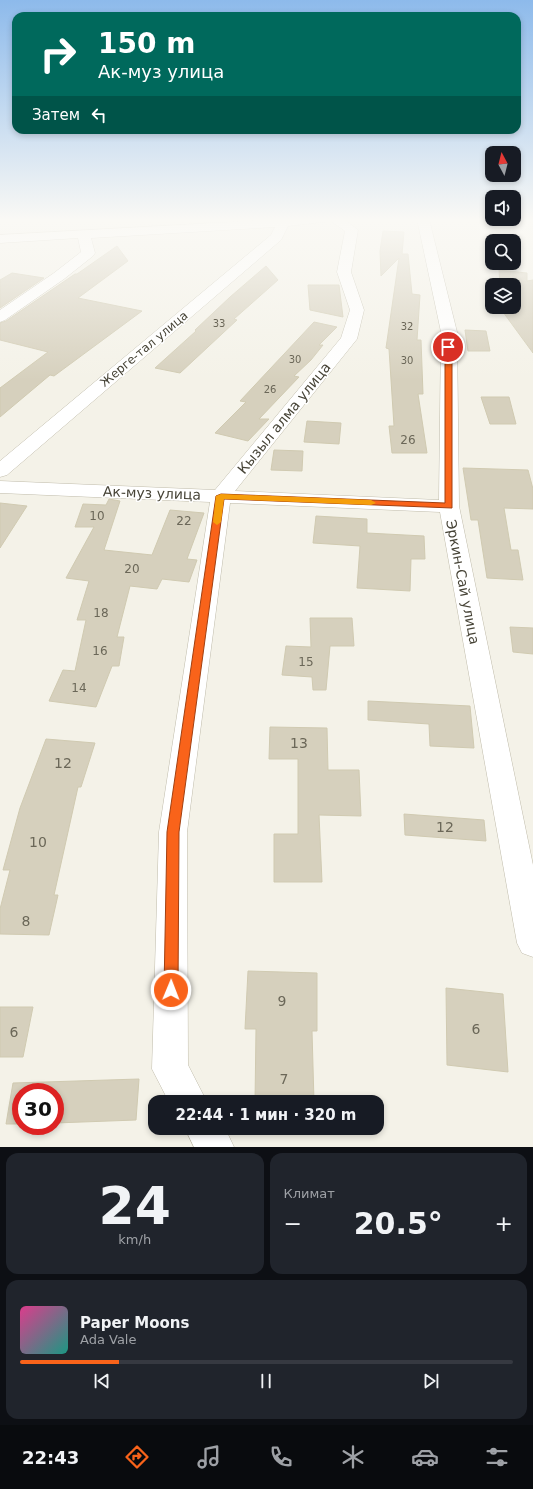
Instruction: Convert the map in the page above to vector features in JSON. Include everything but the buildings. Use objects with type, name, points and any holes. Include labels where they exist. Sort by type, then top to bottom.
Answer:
[{"type":"street","points":[[0,317],[63,273]]},
{"type":"street","name":"Жерге-тал улица","points":[[0,472],[234,273]]},
{"type":"street","name":"Кызыл алма улица","points":[[221,496],[349,339],[357,310],[344,273]]},
{"type":"street","name":"Эркин-Сай улица","points":[[435,273],[449,332],[449,506],[533,943]]},
{"type":"street","name":"Ак-муз улица","points":[[0,487],[449,506]]},
{"type":"street","points":[[185,1095],[170,1069],[173,832],[221,496]]},
{"type":"street","points":[[208,1135],[215,1147]]},
{"type":"slow traffic","points":[[217,522],[221,496],[371,503]]},
{"type":"route","points":[[171,990],[173,832],[221,496],[449,506],[447,406],[448,347]]}]
